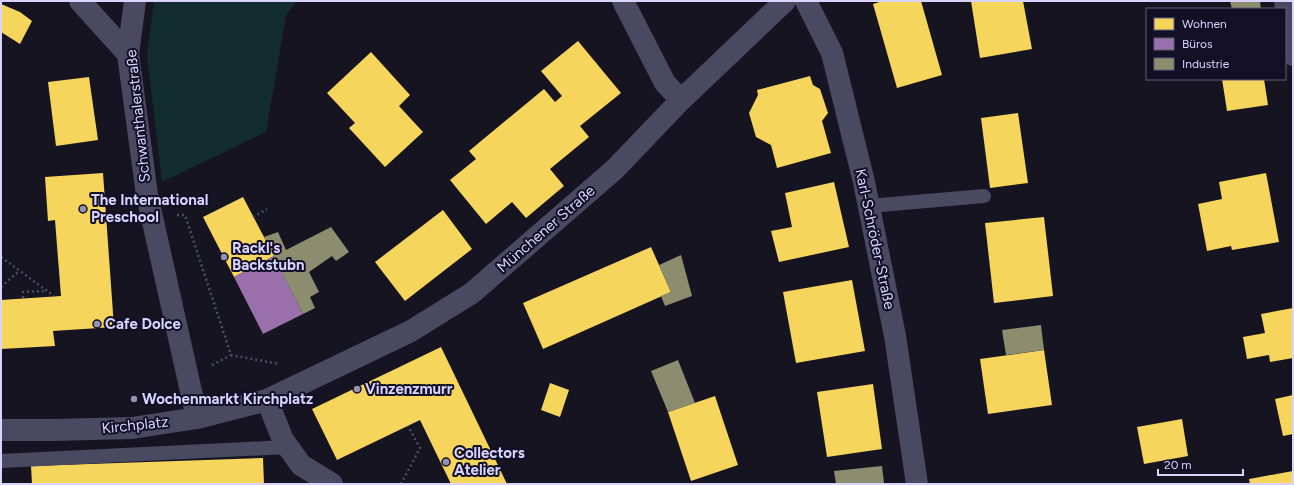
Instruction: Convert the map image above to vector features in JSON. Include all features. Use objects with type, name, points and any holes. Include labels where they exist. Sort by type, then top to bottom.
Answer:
[{"type":"street","points":[[80,1],[128,54]]},
{"type":"street","name":"Schwanthalerstraße","points":[[135,1],[128,54],[151,216],[196,418]]},
{"type":"street","points":[[624,1],[665,83],[682,100]]},
{"type":"street","name":"Münchener Straße","points":[[267,400],[411,331],[472,293],[615,169],[682,100],[784,1]]},
{"type":"street","name":"Karl-Schröder-Straße","points":[[806,1],[832,53],[869,206],[895,336],[917,484]]},
{"type":"street","points":[[1285,1],[1293,55]]},
{"type":"street","points":[[267,400],[283,440],[301,464],[332,484]]},
{"type":"street","name":"Kirchplatz","points":[[1,430],[132,428],[196,418],[267,400]]},
{"type":"lane","points":[[869,206],[984,196]]},
{"type":"lane","points":[[1,461],[288,447]]},
{"type":"path","points":[[253,217],[267,209]]},
{"type":"path","points":[[151,216],[185,215],[231,356],[301,368],[307,381]]},
{"type":"path","points":[[1,257],[54,296]]},
{"type":"path","points":[[1,288],[19,271]]},
{"type":"path","points":[[23,298],[23,292],[48,291]]},
{"type":"path","points":[[401,484],[420,448],[408,426]]},
{"type":"green space","points":[[154,1],[297,1],[286,15],[266,132],[162,182],[147,55]]},
{"type":"building: Wohnen","points":[[883,1],[921,1],[942,75],[897,88],[873,4]]},
{"type":"building: Wohnen","points":[[971,1],[1023,1],[1032,49],[980,58]]},
{"type":"building: Wohnen","points":[[1,4],[20,12],[32,21],[20,44],[1,32]]},
{"type":"building: Wohnen","points":[[578,41],[621,93],[580,126],[589,137],[550,169],[564,186],[526,218],[512,202],[486,224],[450,180],[476,159],[469,151],[544,89],[555,102],[562,96],[541,71]]},
{"type":"building: Wohnen","points":[[371,52],[410,95],[399,106],[423,132],[385,167],[349,128],[355,123],[327,93]]},
{"type":"building: Wohnen","points":[[810,76],[813,85],[820,89],[828,113],[822,121],[831,153],[777,168],[771,145],[756,137],[749,113],[758,95],[757,90]]},
{"type":"building: Wohnen","points":[[89,77],[98,140],[56,146],[48,82]]},
{"type":"building: Wohnen","points":[[1222,80],[1264,80],[1268,105],[1227,111]]},
{"type":"building: Wohnen","points":[[1018,113],[1028,183],[990,188],[981,118]]},
{"type":"building: Wohnen","points":[[103,173],[114,327],[53,331],[55,346],[1,349],[1,300],[61,296],[55,220],[48,221],[45,177]]},
{"type":"building: Wohnen","points":[[1266,173],[1279,242],[1232,250],[1231,246],[1207,251],[1198,204],[1222,199],[1219,182]]},
{"type":"building: Wohnen","points":[[834,182],[849,247],[779,262],[771,231],[792,227],[785,193]]},
{"type":"building: Wohnen","points":[[243,197],[274,256],[234,277],[203,217]]},
{"type":"building: Wohnen","points":[[443,210],[472,249],[405,301],[375,262]]},
{"type":"building: Wohnen","points":[[1044,217],[1053,296],[994,303],[985,223]]},
{"type":"building: Wohnen","points":[[651,247],[671,292],[543,349],[523,303]]},
{"type":"building: Wohnen","points":[[852,280],[865,351],[796,363],[783,292]]},
{"type":"building: Wohnen","points":[[1293,308],[1293,358],[1270,362],[1269,355],[1247,359],[1243,337],[1265,333],[1261,314]]},
{"type":"building: Wohnen","points":[[441,347],[507,484],[451,484],[420,420],[337,460],[312,409]]},
{"type":"building: Wohnen","points":[[1044,350],[1052,405],[988,414],[980,359]]},
{"type":"building: Wohnen","points":[[550,383],[569,390],[560,417],[541,410]]},
{"type":"building: Wohnen","points":[[873,384],[882,449],[827,457],[817,392]]},
{"type":"building: Wohnen","points":[[1293,395],[1293,434],[1283,436],[1275,399]]},
{"type":"building: Wohnen","points":[[715,396],[738,465],[691,481],[668,412]]},
{"type":"building: Wohnen","points":[[1182,419],[1188,456],[1144,464],[1137,427]]},
{"type":"building: Wohnen","points":[[263,458],[264,484],[32,484],[31,466]]},
{"type":"building: Wohnen","points":[[1293,471],[1293,484],[1250,484],[1249,479]]},
{"type":"building: Büros","points":[[274,256],[303,314],[263,334],[234,277]]},
{"type":"building: Industrie","points":[[1230,1],[1260,1],[1261,8],[1232,8]]},
{"type":"building: Industrie","points":[[331,227],[349,252],[336,261],[332,256],[309,272],[319,292],[310,297],[315,308],[303,314],[264,237],[278,232],[286,250]]},
{"type":"building: Industrie","points":[[681,255],[692,296],[665,306],[661,296],[671,292],[659,265]]},
{"type":"building: Industrie","points":[[1041,325],[1044,350],[1006,355],[1002,330]]},
{"type":"building: Industrie","points":[[678,360],[695,403],[668,412],[651,371]]},
{"type":"building: Industrie","points":[[882,466],[884,483],[836,484],[834,471]]},
{"type":"place","name":"The International Preschool","points":[[83,209]]},
{"type":"place","name":"Rackl's Backstubn","points":[[224,257]]},
{"type":"place","name":"Cafe Dolce","points":[[97,324]]},
{"type":"place","name":"Vinzenzmurr","points":[[357,389]]},
{"type":"place","name":"Wochenmarkt Kirchplatz","points":[[134,399]]},
{"type":"place","name":"Collectors Atelier","points":[[446,462]]}]
